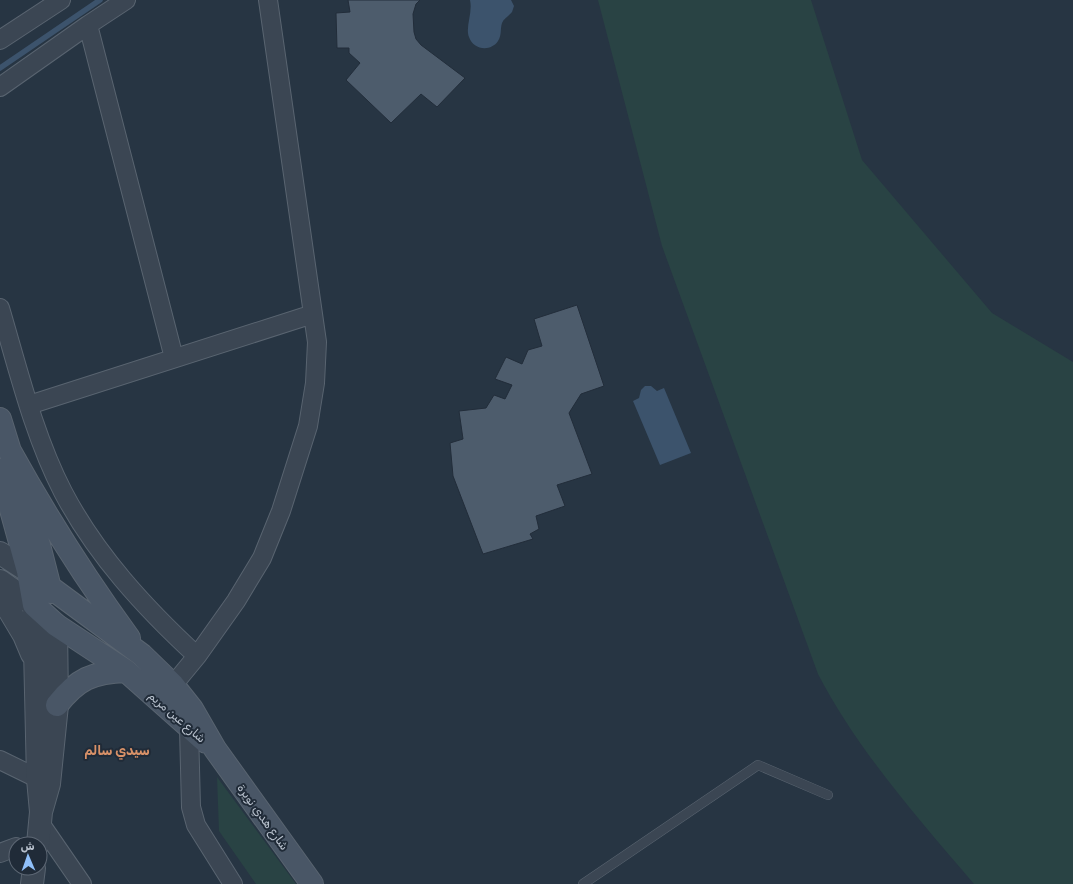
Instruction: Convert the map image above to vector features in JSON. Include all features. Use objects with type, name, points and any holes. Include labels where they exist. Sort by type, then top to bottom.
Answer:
[{"type":"main road","points":[[0,419],[51,589],[56,625]]},
{"type":"main road","points":[[10,451],[39,504],[71,556],[142,655]]},
{"type":"main road","points":[[1,481],[28,571],[34,605]]},
{"type":"main road","name":"شارع عين مريم","points":[[28,571],[142,655],[173,685],[191,719],[215,749]]},
{"type":"main road","name":"شارع عين مريم","points":[[34,605],[56,625],[126,671],[160,702],[191,719]]},
{"type":"main road","points":[[57,706],[70,689],[86,678],[106,672],[126,671]]},
{"type":"main road","name":"شارع هدي نويرة","points":[[215,749],[312,884]]},
{"type":"street","points":[[0,40],[61,0]]},
{"type":"street","points":[[0,87],[126,0]]},
{"type":"street","points":[[160,702],[197,656],[236,601],[262,558],[290,483],[308,426],[315,383],[317,342],[268,0]]},
{"type":"street","points":[[88,25],[174,358]]},
{"type":"street","points":[[0,308],[29,405],[48,458],[63,492],[87,532],[110,564],[155,617],[197,656]]},
{"type":"street","points":[[29,405],[313,314]]},
{"type":"street","name":"شارع عين مريم","points":[[0,553],[28,571]]},
{"type":"street","name":"شارع عين مريم","points":[[0,581],[34,605]]},
{"type":"street","points":[[0,595],[24,635],[36,663]]},
{"type":"street","points":[[34,605],[36,663],[44,781]]},
{"type":"street","points":[[56,625],[57,706],[36,832],[82,884]]},
{"type":"street","points":[[191,719],[191,807],[199,831],[233,884]]},
{"type":"street","points":[[0,760],[44,781]]},
{"type":"lane","points":[[583,884],[758,766],[828,795]]},
{"type":"green space","points":[[598,0],[811,0],[862,160],[992,313],[1073,362],[1073,884],[974,884],[911,809],[870,757],[851,730],[818,674],[662,246]]},
{"type":"green space","points":[[217,777],[296,884],[256,884],[219,831]]},
{"type":"water","points":[[470,0],[511,0],[514,6],[512,12],[502,23],[498,41],[491,47],[478,47],[474,45],[469,37],[468,29],[471,10]]},
{"type":"water","points":[[645,386],[651,386],[657,391],[664,388],[691,453],[660,465],[633,401],[639,398],[641,390]]},
{"type":"building","points":[[348,0],[420,0],[416,4],[413,14],[416,39],[421,45],[465,78],[437,107],[421,94],[391,123],[346,80],[360,63],[349,53],[349,48],[337,48],[336,13],[350,12]]},
{"type":"building","points":[[577,305],[604,386],[581,394],[569,413],[592,474],[557,485],[565,506],[536,516],[539,529],[530,534],[533,539],[483,554],[453,476],[450,443],[463,439],[459,411],[486,408],[494,395],[505,399],[512,385],[495,379],[506,357],[522,364],[528,350],[542,346],[534,319]]},
{"type":"waterway","points":[[0,68],[100,0]]},
{"type":"district","name":"سيدي سالم","points":[[117,750]]}]
